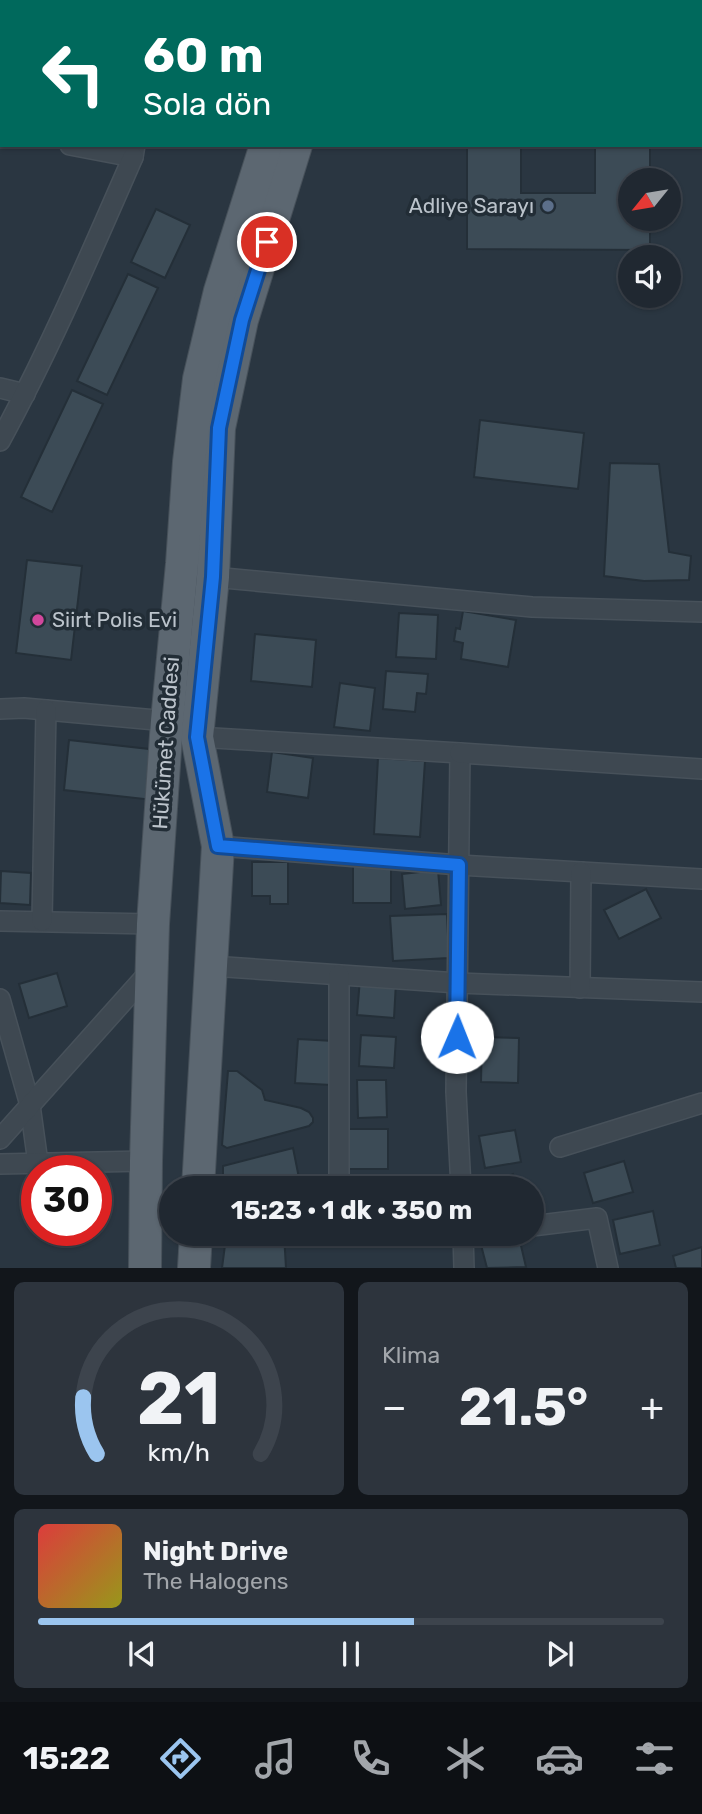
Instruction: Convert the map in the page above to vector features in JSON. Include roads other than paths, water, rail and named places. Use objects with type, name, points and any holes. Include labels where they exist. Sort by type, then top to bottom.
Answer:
[{"type":"main road","name":"Hükümet Caddesi","points":[[145,1268],[153,924],[189,462],[199,379],[220,291],[265,147]]},
{"type":"main road","points":[[199,1176],[218,846],[197,737],[213,577],[219,428],[242,320],[295,147]]},
{"type":"street","points":[[0,441],[74,292],[134,151],[92,147]]},
{"type":"street","points":[[0,388],[25,394]]},
{"type":"street","points":[[213,577],[532,607],[702,612]]},
{"type":"street","points":[[0,709],[24,708],[167,721]]},
{"type":"street","points":[[42,921],[46,710]]},
{"type":"street","points":[[197,737],[702,769]]},
{"type":"street","points":[[460,754],[456,1091],[460,1176]]},
{"type":"street","points":[[218,846],[459,865],[702,879]]},
{"type":"street","points":[[580,988],[581,872]]},
{"type":"street","points":[[0,921],[153,924]]},
{"type":"street","points":[[211,966],[458,983],[702,992]]},
{"type":"street","points":[[0,1139],[152,969]]},
{"type":"street","points":[[339,975],[339,1176]]},
{"type":"street","points":[[0,999],[30,1105],[37,1155]]},
{"type":"street","points":[[561,1147],[702,1103]]},
{"type":"street","points":[[112,1162],[146,1161]]},
{"type":"street","points":[[0,1164],[21,1163]]},
{"type":"street","points":[[544,1225],[597,1218],[608,1268]]},
{"type":"street","points":[[463,1246],[464,1268]]},
{"type":"place","name":"Adliye Sarayı","points":[[548,206]]},
{"type":"place","name":"Siirt Polis Evi","points":[[38,620]]}]
